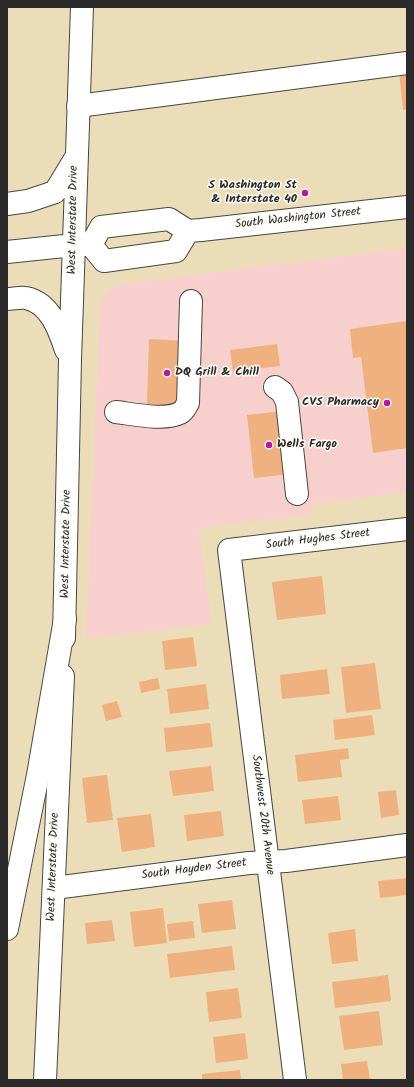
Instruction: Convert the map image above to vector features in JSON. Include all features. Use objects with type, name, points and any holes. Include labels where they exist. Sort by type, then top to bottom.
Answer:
[{"type":"main road","name":"West Interstate Drive","points":[[45,1080],[65,619],[70,360],[83,245],[76,157],[82,7]]},
{"type":"main road","points":[[78,106],[407,62]]},
{"type":"main road","points":[[17,202],[55,192],[76,157]]},
{"type":"main road","name":"South Washington Street","points":[[188,230],[201,230],[407,207]]},
{"type":"main road","points":[[17,251],[83,245],[100,227],[169,219],[188,230],[176,251],[163,254],[104,261],[83,245]]},
{"type":"main road","points":[[16,299],[37,303],[45,309],[57,324],[70,360]]},
{"type":"main road","points":[[116,412],[155,417],[172,416],[182,412],[188,403],[191,301]]},
{"type":"main road","points":[[275,387],[282,392],[287,402],[297,494]]},
{"type":"main road","name":"South Hughes Street","points":[[229,550],[407,529]]},
{"type":"main road","name":"Southwest 20th Avenue","points":[[229,550],[295,1080]]},
{"type":"main road","points":[[7,929],[38,775],[65,619]]},
{"type":"main road","name":"South Hayden Street","points":[[54,888],[248,863],[286,861],[407,845]]},
{"type":"shaded area","points":[[407,248],[407,492],[312,504],[313,514],[199,528],[212,624],[86,639],[100,301],[111,287],[127,283]]},
{"type":"building","points":[[407,71],[407,109],[403,110],[399,72]]},
{"type":"building","name":"CVS Pharmacy","points":[[407,321],[407,448],[373,453],[361,357],[353,358],[350,329]]},
{"type":"building","name":"DQ Grill & Chill","points":[[149,339],[188,341],[185,406],[147,404]]},
{"type":"building","points":[[277,344],[280,366],[233,372],[230,350]]},
{"type":"building","name":"Wells Fargo","points":[[284,411],[291,474],[254,478],[247,415]]},
{"type":"building","points":[[322,576],[326,614],[277,620],[272,582]]},
{"type":"building","points":[[193,637],[197,666],[165,670],[162,641]]},
{"type":"building","points":[[375,663],[381,709],[346,713],[341,667]]},
{"type":"building","points":[[327,669],[330,694],[282,699],[280,675]]},
{"type":"building","points":[[158,678],[160,689],[141,693],[139,682]]},
{"type":"building","points":[[206,684],[209,709],[170,714],[167,689]]},
{"type":"building","points":[[117,701],[122,717],[106,721],[102,705]]},
{"type":"building","points":[[372,715],[375,735],[335,740],[333,720]]},
{"type":"building","points":[[210,723],[213,747],[166,752],[164,728]]},
{"type":"building","points":[[348,748],[349,759],[340,760],[342,777],[298,782],[295,755]]},
{"type":"building","points":[[211,766],[214,791],[173,796],[169,771]]},
{"type":"building","points":[[107,775],[113,820],[87,823],[82,778]]},
{"type":"building","points":[[396,790],[399,815],[381,818],[378,792]]},
{"type":"building","points":[[338,796],[341,820],[305,824],[302,800]]},
{"type":"building","points":[[221,811],[224,836],[187,841],[184,815]]},
{"type":"building","points":[[151,814],[155,847],[122,852],[117,818]]},
{"type":"building","points":[[407,878],[407,895],[380,898],[378,881]]},
{"type":"building","points":[[232,900],[236,929],[202,933],[198,904]]},
{"type":"building","points":[[163,908],[167,943],[134,947],[130,912]]},
{"type":"building","points":[[112,920],[115,941],[87,944],[85,923]]},
{"type":"building","points":[[193,921],[195,938],[169,941],[167,924]]},
{"type":"building","points":[[355,929],[358,961],[332,964],[328,933]]},
{"type":"building","points":[[232,946],[235,970],[170,978],[167,954]]},
{"type":"building","points":[[388,975],[391,1001],[335,1008],[332,982]]},
{"type":"building","points":[[238,988],[242,1018],[209,1022],[206,992]]},
{"type":"building","points":[[379,1011],[383,1045],[344,1050],[339,1016]]},
{"type":"building","points":[[245,1033],[248,1059],[216,1063],[213,1037]]},
{"type":"building","points":[[367,1061],[370,1080],[343,1080],[341,1064]]},
{"type":"building","points":[[240,1070],[241,1080],[202,1080],[202,1074]]},
{"type":"place","name":"S Washington St & Interstate 40","points":[[305,193]]},
{"type":"place","name":"DQ Grill & Chill","points":[[167,373]]},
{"type":"place","name":"CVS Pharmacy","points":[[387,403]]},
{"type":"place","name":"Wells Fargo","points":[[269,445]]}]
